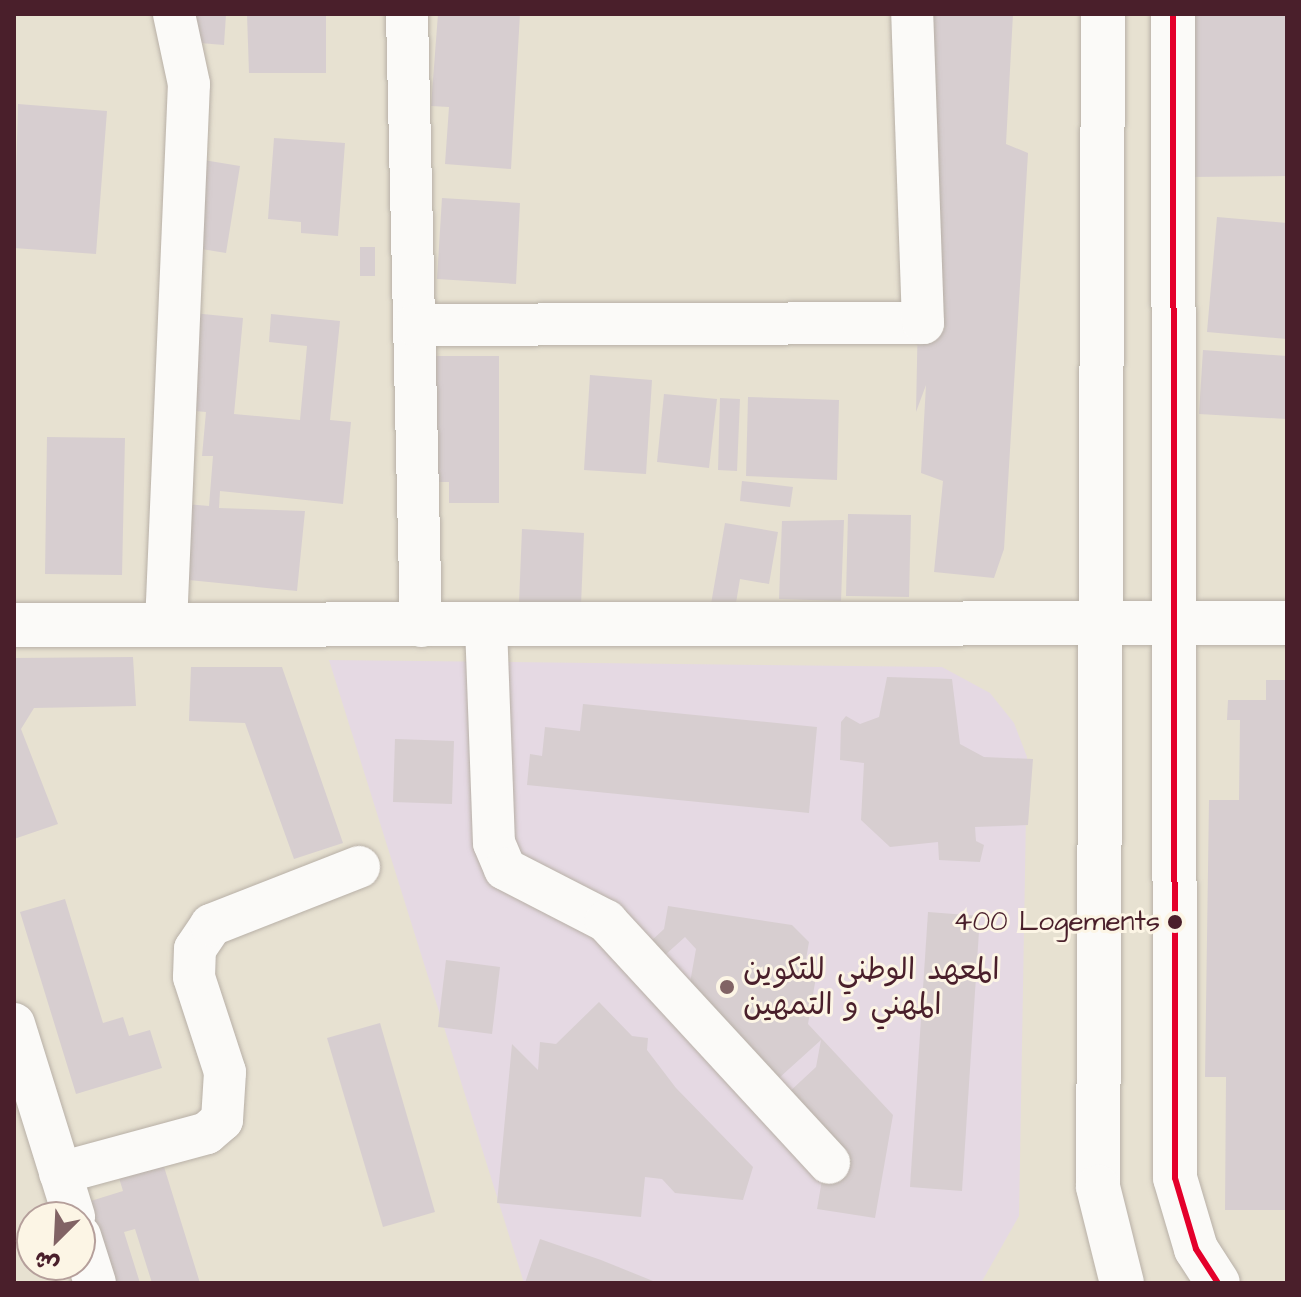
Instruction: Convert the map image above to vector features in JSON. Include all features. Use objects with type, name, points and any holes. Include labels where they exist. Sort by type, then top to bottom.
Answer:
[{"type":"main road","points":[[1103,14],[1098,1187],[1112,1272]]},
{"type":"main road","points":[[1173,14],[1175,1178],[1196,1249],[1218,1283]]},
{"type":"main road","points":[[14,625],[1098,627],[1173,622],[1287,623]]},
{"type":"street","points":[[166,625],[189,84],[174,14]]},
{"type":"street","points":[[407,14],[421,626]]},
{"type":"street","points":[[415,325],[923,323],[912,14]]},
{"type":"street","points":[[486,626],[494,843],[505,869],[606,921],[829,1163]]},
{"type":"street","points":[[60,1173],[207,1133],[222,1120],[225,1072],[194,977],[195,949],[211,925],[359,867]]},
{"type":"street","points":[[14,1024],[24,1095],[60,1173],[69,1201]]},
{"type":"shaded area","name":"المعهد الوطني للتكوين المهني و التمهين","points":[[329,660],[942,667],[990,693],[1014,723],[1027,757],[1019,1216],[981,1283],[524,1283]]},
{"type":"building","points":[[177,14],[226,14],[224,45],[175,41]]},
{"type":"building","points":[[247,14],[326,14],[326,73],[249,73]]},
{"type":"building","points":[[438,14],[520,14],[511,169],[445,164],[449,107],[431,106]]},
{"type":"building","points":[[924,14],[1013,14],[1006,144],[1028,153],[1004,549],[994,578],[934,572],[943,481],[921,473],[926,385],[916,412]]},
{"type":"building","points":[[1187,14],[1287,14],[1287,176],[1190,177]]},
{"type":"building","points":[[18,104],[107,111],[96,254],[14,248]]},
{"type":"building","points":[[274,138],[345,143],[338,236],[301,233],[301,222],[268,219]]},
{"type":"building","points":[[179,156],[240,166],[226,253],[165,243]]},
{"type":"building","points":[[442,198],[520,203],[516,284],[437,279]]},
{"type":"building","points":[[1217,217],[1287,223],[1287,339],[1207,332]]},
{"type":"building","points":[[360,247],[375,247],[375,276],[360,276]]},
{"type":"building","points":[[193,313],[243,318],[234,414],[300,420],[307,346],[269,342],[271,314],[340,321],[330,420],[351,422],[343,504],[220,491],[219,508],[305,511],[297,591],[179,579],[186,504],[209,506],[213,456],[202,456],[206,412],[184,410]]},
{"type":"building","points":[[1203,350],[1287,356],[1287,419],[1199,414]]},
{"type":"building","points":[[434,356],[499,356],[499,503],[449,503],[449,482],[434,482]]},
{"type":"building","points":[[590,375],[652,380],[646,474],[584,470]]},
{"type":"building","points":[[664,394],[717,399],[709,468],[657,462]]},
{"type":"building","points":[[748,397],[839,400],[837,480],[746,476]]},
{"type":"building","points":[[720,398],[740,399],[737,471],[718,470]]},
{"type":"building","points":[[47,437],[125,438],[122,575],[45,574]]},
{"type":"building","points":[[742,481],[793,487],[790,507],[740,501]]},
{"type":"building","points":[[848,514],[911,515],[909,597],[846,596]]},
{"type":"building","points":[[844,520],[841,601],[779,599],[782,521]]},
{"type":"building","points":[[725,523],[778,532],[769,584],[740,579],[735,609],[711,604]]},
{"type":"building","points":[[522,529],[584,533],[581,605],[519,603]]},
{"type":"building","points":[[133,657],[136,706],[34,708],[21,729],[58,824],[14,839],[14,658]]},
{"type":"building","points":[[191,667],[282,667],[343,843],[294,859],[245,723],[189,721]]},
{"type":"building","points":[[887,677],[952,679],[960,744],[984,757],[1033,759],[1028,825],[975,827],[976,841],[984,845],[980,862],[939,860],[938,842],[890,847],[861,820],[864,763],[840,760],[841,722],[846,716],[860,724],[879,717]]},
{"type":"building","points":[[1266,680],[1287,680],[1287,1210],[1225,1210],[1226,1077],[1205,1077],[1209,800],[1239,800],[1240,720],[1227,720],[1228,700],[1266,700]]},
{"type":"building","points":[[583,704],[817,727],[809,813],[527,785],[530,754],[542,756],[545,727],[580,731]]},
{"type":"building","points":[[395,739],[454,741],[452,804],[393,802]]},
{"type":"building","points":[[65,899],[103,1023],[123,1017],[129,1036],[150,1030],[162,1068],[76,1094],[20,912]]},
{"type":"building","points":[[668,906],[792,925],[809,942],[805,965],[816,977],[808,1024],[893,1115],[875,1218],[817,1209],[829,1139],[787,1094],[816,1067],[821,1040],[779,1078],[741,1036],[725,1034],[688,994],[696,949],[685,937],[664,956],[650,942],[664,929]]},
{"type":"building","points":[[928,912],[980,916],[962,1191],[910,1187]]},
{"type":"building","points":[[446,960],[500,967],[492,1034],[438,1027]]},
{"type":"building","points":[[599,1002],[632,1036],[648,1038],[647,1050],[676,1088],[753,1167],[743,1200],[675,1193],[662,1179],[645,1177],[641,1217],[497,1203],[512,1044],[538,1070],[540,1042],[556,1044]]},
{"type":"building","points":[[380,1023],[435,1212],[383,1227],[327,1038]]},
{"type":"building","points":[[161,1157],[200,1283],[152,1283],[135,1229],[124,1232],[140,1283],[88,1283],[96,1281],[96,1201],[91,1201],[123,1191],[117,1171]]},
{"type":"building","points":[[540,1239],[601,1260],[658,1283],[525,1283]]},
{"type":"transit line","points":[[1173,14],[1175,1178],[1196,1249],[1218,1283]]},
{"type":"place","name":"400 Logements","points":[[1175,922]]},
{"type":"place","name":"المعهد الوطني للتكوين المهني و التمهين","points":[[727,987]]}]
